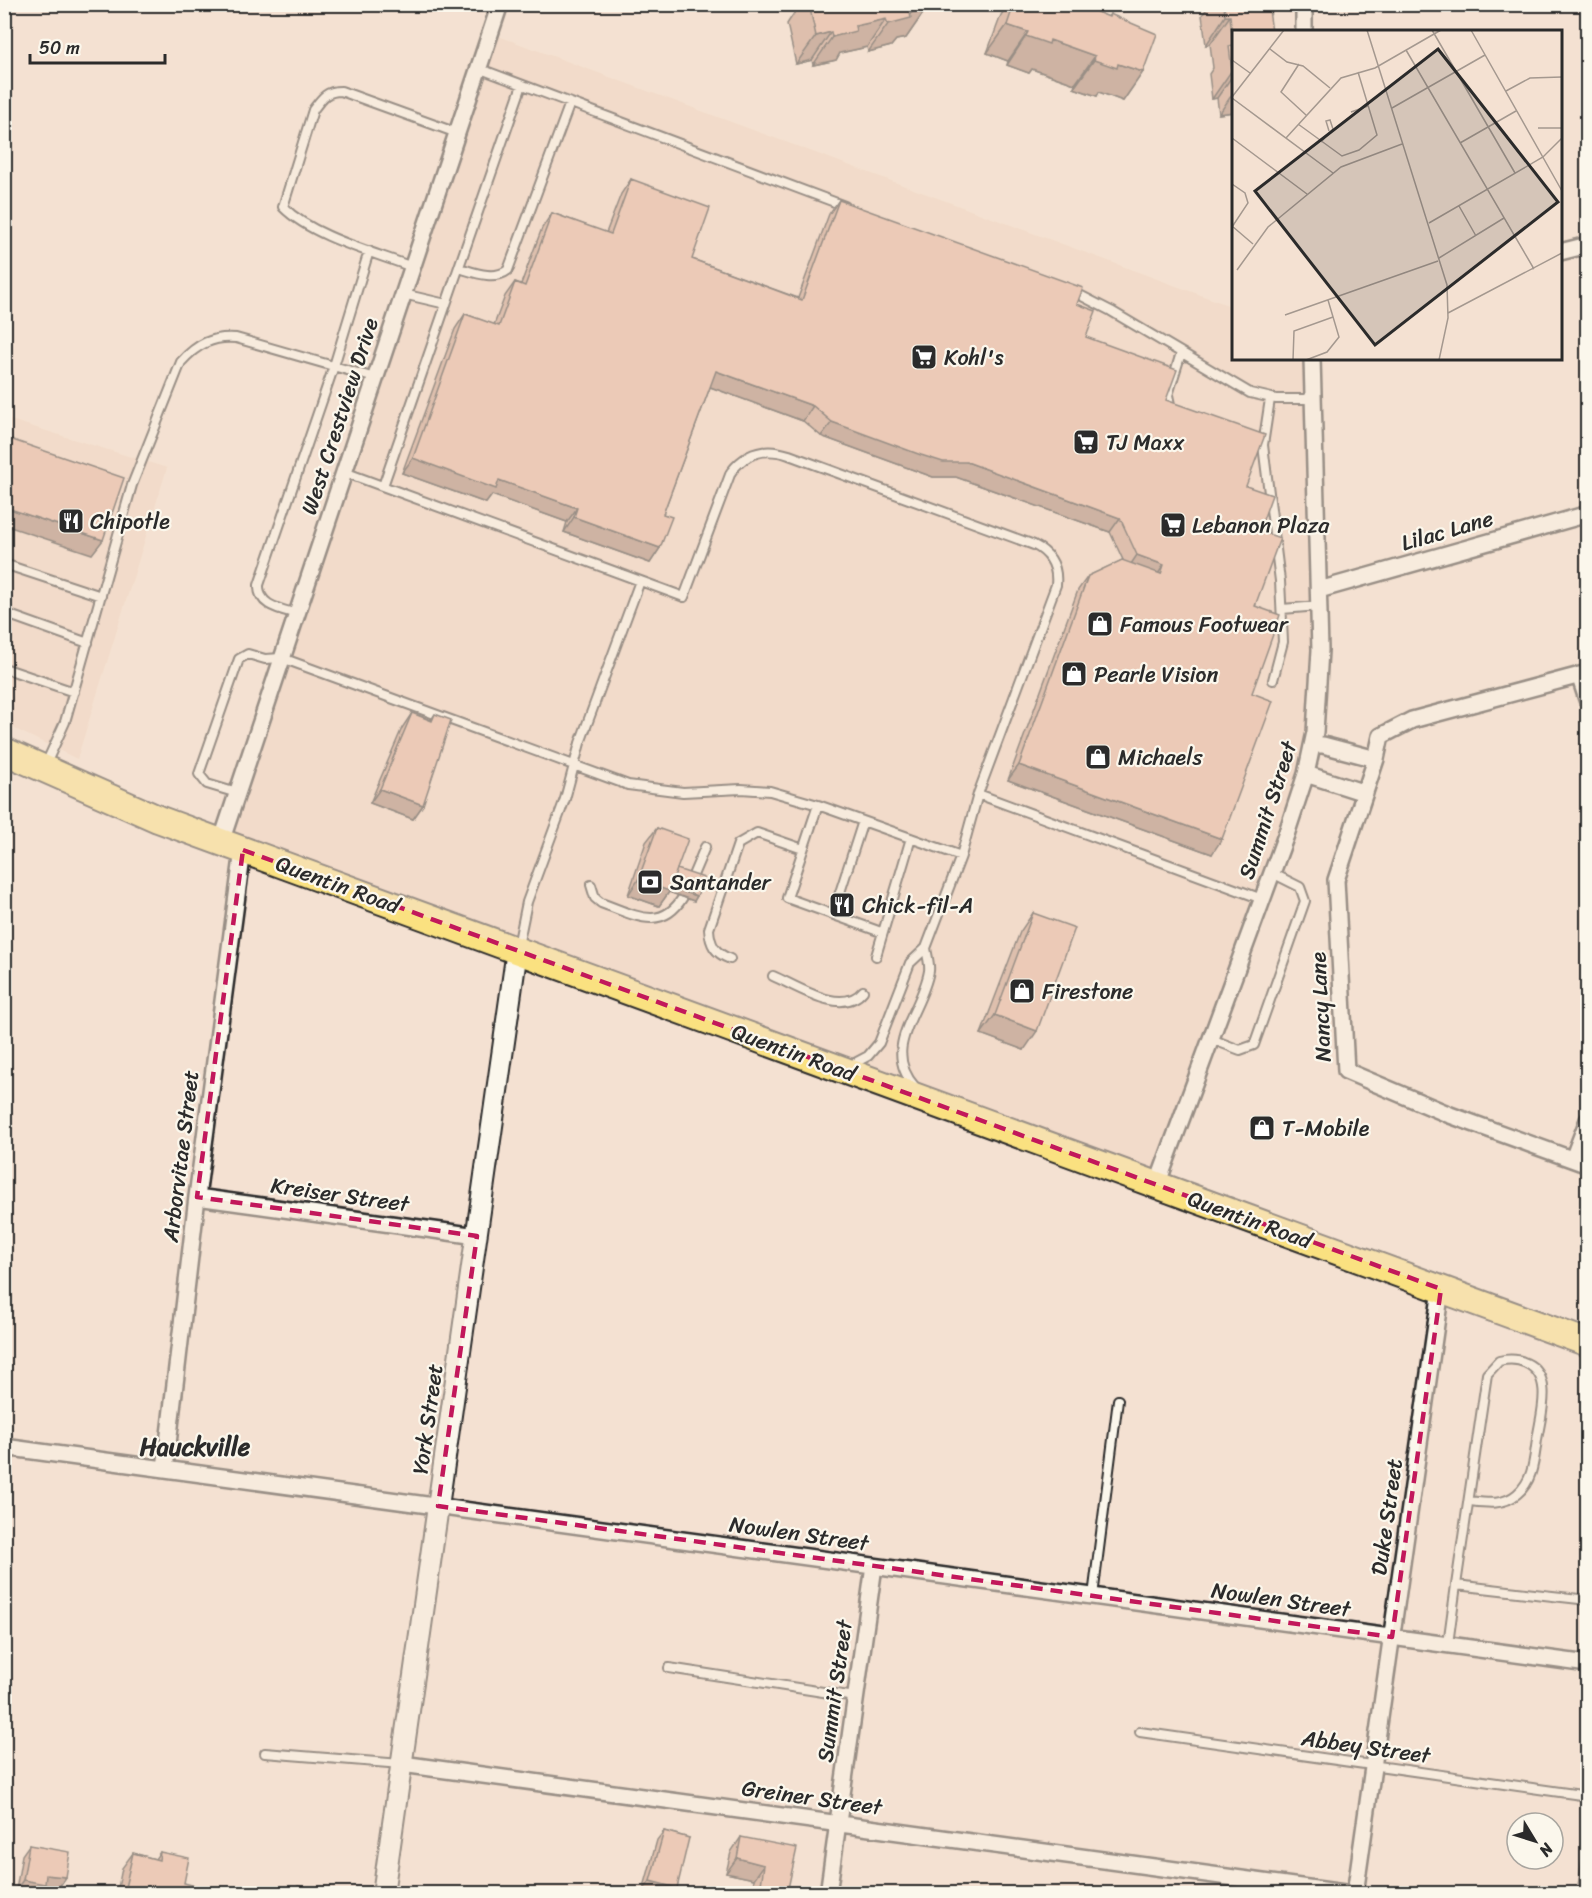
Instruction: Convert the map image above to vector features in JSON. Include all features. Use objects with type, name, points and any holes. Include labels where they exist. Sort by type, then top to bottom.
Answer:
[{"type":"highway","name":"Quentin Road","points":[[4,751],[147,814],[232,846],[1587,1343]]},
{"type":"street","name":"West Crestview Drive","points":[[232,846],[237,793],[500,4]]},
{"type":"street","points":[[1304,4],[1304,30]]},
{"type":"street","points":[[1562,251],[1587,244]]},
{"type":"street","name":"Summit Street","points":[[1157,1185],[1272,873],[1306,774],[1312,746],[1320,678],[1312,360]]},
{"type":"street","name":"Lilac Lane","points":[[1319,598],[1587,514]]},
{"type":"street","points":[[1306,774],[1365,793],[1381,736],[1412,720],[1583,674],[1587,702]]},
{"type":"street","points":[[1312,746],[1323,745],[1376,759]]},
{"type":"street","name":"Nancy Lane","points":[[1365,793],[1336,880],[1346,1071],[1450,1115],[1580,1162]]},
{"type":"street","name":"Arborvitae Street","points":[[165,1469],[197,1197],[232,846]]},
{"type":"street","name":"York Street","points":[[383,1893],[517,950]]},
{"type":"street","points":[[1580,1162],[1587,1120]]},
{"type":"street","name":"Kreiser Street","points":[[197,1197],[477,1236]]},
{"type":"street","name":"Duke Street","points":[[1353,1893],[1441,1289]]},
{"type":"street","name":"Nowlen Street","points":[[4,1447],[1587,1664]]},
{"type":"street","name":"Summit Street","points":[[828,1893],[874,1566]]},
{"type":"street","name":"Greiner Street","points":[[402,1764],[1353,1893]]},
{"type":"lane","points":[[478,68],[860,211]]},
{"type":"lane","points":[[383,486],[522,85]]},
{"type":"lane","points":[[412,267],[316,230],[291,216],[283,207],[313,110],[331,91],[341,91],[457,133]]},
{"type":"lane","points":[[459,268],[485,275],[496,275],[507,270],[570,103]]},
{"type":"lane","points":[[297,614],[263,601],[258,593],[259,585],[334,366],[369,251]]},
{"type":"lane","points":[[1060,286],[1091,299],[1239,388],[1270,399],[1314,399]]},
{"type":"lane","points":[[403,294],[446,304]]},
{"type":"lane","points":[[44,770],[65,722],[132,485],[181,362],[193,349],[221,337],[236,338],[375,378]]},
{"type":"lane","points":[[1177,416],[1171,411],[1168,395],[1181,353]]},
{"type":"lane","points":[[1270,399],[1263,445],[1282,609],[1283,642],[1273,680]]},
{"type":"lane","points":[[1253,442],[1263,445]]},
{"type":"lane","points":[[344,472],[684,597],[731,472],[751,454],[769,451],[808,462],[1042,549],[1053,562],[1056,585],[978,794],[961,856],[927,948],[929,970],[902,1042],[900,1059],[907,1078],[931,1102]]},
{"type":"lane","points":[[122,482],[132,485]]},
{"type":"lane","points":[[4,564],[101,596]]},
{"type":"lane","points":[[517,950],[523,914],[565,799],[580,743],[640,581]]},
{"type":"lane","points":[[1282,609],[1319,598]]},
{"type":"lane","points":[[4,613],[88,643]]},
{"type":"lane","points":[[237,793],[202,781],[200,770],[238,659],[248,654],[265,659],[282,658],[573,767],[646,789],[683,792],[756,789],[818,805],[961,856]]},
{"type":"lane","points":[[4,668],[74,692]]},
{"type":"lane","points":[[978,794],[1262,899]]},
{"type":"lane","points":[[818,805],[787,898],[881,932]]},
{"type":"lane","points":[[832,914],[863,821]]},
{"type":"lane","points":[[730,959],[718,954],[710,941],[709,929],[738,844],[758,833],[803,849]]},
{"type":"lane","points":[[876,956],[881,932],[910,838]]},
{"type":"lane","points":[[691,880],[705,848]]},
{"type":"lane","points":[[1210,1039],[1240,1050],[1254,1045],[1305,901],[1300,887],[1272,873]]},
{"type":"lane","points":[[591,885],[595,898],[601,903],[652,919],[672,912],[683,897]]},
{"type":"lane","points":[[838,1068],[860,1061],[874,1050],[884,1035],[910,963],[927,948]]},
{"type":"lane","points":[[773,976],[824,998],[845,1003],[856,1000],[863,991]]},
{"type":"lane","points":[[1448,1644],[1487,1374],[1499,1361],[1523,1361],[1537,1370],[1544,1395],[1531,1478],[1516,1496],[1505,1501],[1492,1504],[1469,1501]]},
{"type":"lane","points":[[1093,1596],[1118,1400]]},
{"type":"lane","points":[[1456,1585],[1587,1600]]},
{"type":"lane","points":[[669,1668],[855,1697]]},
{"type":"lane","name":"Abbey Street","points":[[1140,1732],[1587,1796]]},
{"type":"lane","name":"Greiner Street","points":[[265,1753],[402,1764]]},
{"type":"lane","points":[[1582,1893],[1587,1855]]},
{"type":"highlighted area","points":[[243,850],[1441,1289],[1392,1637],[438,1506],[477,1236],[197,1197]]},
{"type":"shaded area","points":[[490,33],[1232,307],[1232,360],[1312,360],[1315,732],[1157,1185],[221,842]]},
{"type":"shaded area","points":[[4,418],[167,468],[77,759],[5,724]]},
{"type":"building","points":[[809,4],[925,4],[926,9],[910,13],[911,18],[888,24],[886,19],[855,26],[856,31],[832,37],[831,32],[816,36]]},
{"type":"building","points":[[1014,4],[1077,4],[1109,17],[1110,14],[1157,34],[1143,72],[1118,64],[1117,68],[1094,60],[1095,56],[1050,40],[1049,44],[1026,36],[1028,32],[1007,25]]},
{"type":"building","points":[[1224,4],[1273,4],[1274,10],[1269,10],[1272,30],[1232,30],[1232,35],[1230,16],[1225,16]]},
{"type":"building","points":[[1232,45],[1232,70],[1229,46]]},
{"type":"building","name":"Lebanon Plaza","points":[[631,179],[710,208],[692,259],[802,300],[839,200],[1083,288],[1077,304],[1096,311],[1086,337],[1177,370],[1166,400],[1265,435],[1246,486],[1272,495],[1259,531],[1280,538],[1255,606],[1280,615],[1252,693],[1273,701],[1222,839],[1019,765],[1088,576],[1122,560],[1161,574],[1164,565],[1137,555],[1120,518],[967,462],[943,462],[921,455],[832,422],[813,406],[716,371],[663,514],[672,517],[660,548],[574,517],[577,508],[499,480],[496,489],[413,458],[465,314],[499,326],[515,282],[525,286],[552,213],[611,234]]},
{"type":"building","points":[[4,437],[124,478],[103,540],[4,507]]},
{"type":"building","points":[[412,713],[432,721],[435,714],[451,720],[423,805],[380,789]]},
{"type":"building","points":[[657,828],[688,839],[669,891],[638,880]]},
{"type":"building","points":[[677,869],[704,878],[697,896],[671,887]]},
{"type":"building","name":"Firestone","points":[[1033,913],[1075,928],[1037,1031],[995,1015]]},
{"type":"building","points":[[664,1831],[689,1838],[677,1888],[650,1881]]},
{"type":"building","points":[[741,1837],[797,1848],[787,1893],[760,1891],[764,1865],[737,1858]]},
{"type":"building","points":[[29,1845],[70,1852],[66,1877],[46,1875],[45,1884],[23,1880]]},
{"type":"building","points":[[160,1852],[189,1858],[184,1883],[208,1889],[207,1893],[124,1892],[133,1853],[159,1860]]},
{"type":"building","points":[[298,1886],[330,1893],[297,1893]]},
{"type":"place","name":"Kohl's","points":[[924,357]]},
{"type":"place","name":"TJ Maxx","points":[[1086,442]]},
{"type":"place","name":"Chipotle","points":[[71,521]]},
{"type":"place","name":"Lebanon Plaza","points":[[1173,525]]},
{"type":"place","name":"Famous Footwear","points":[[1100,624]]},
{"type":"place","name":"Pearle Vision","points":[[1074,674]]},
{"type":"place","name":"Michaels","points":[[1098,757]]},
{"type":"place","name":"Santander","points":[[650,882]]},
{"type":"place","name":"Chick-fil-A","points":[[842,905]]},
{"type":"place","name":"Firestone","points":[[1022,991]]},
{"type":"place","name":"T-Mobile","points":[[1262,1128]]},
{"type":"district","name":"Hauckville","points":[[195,1447]]}]
